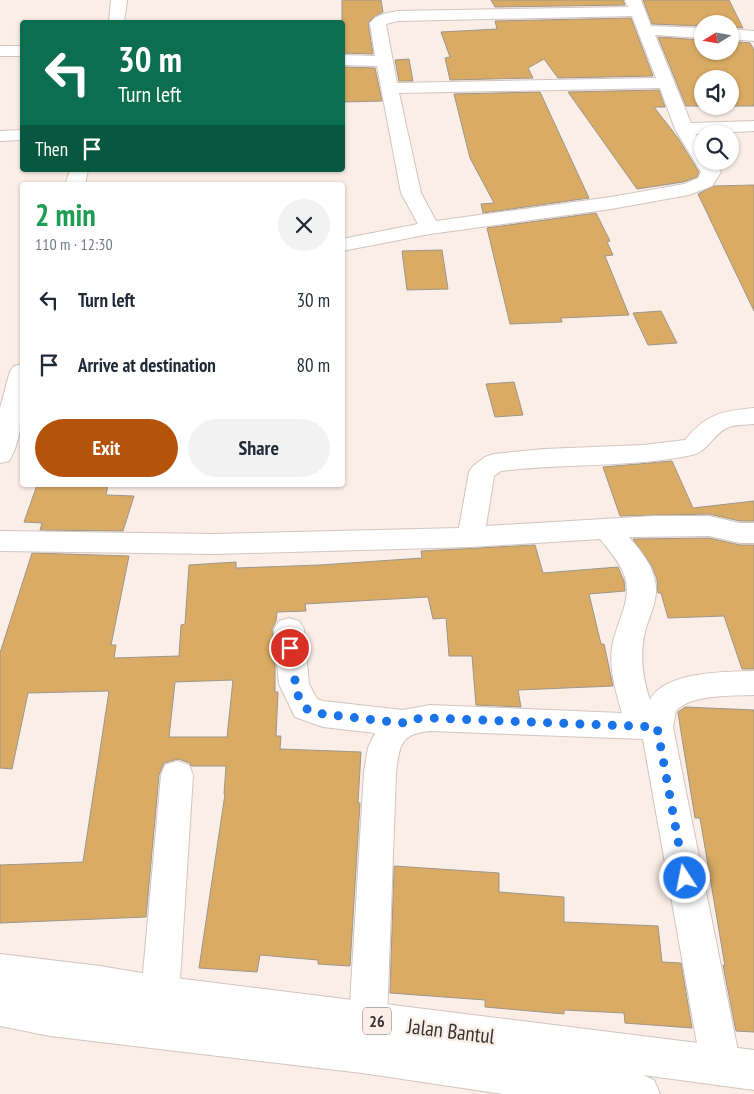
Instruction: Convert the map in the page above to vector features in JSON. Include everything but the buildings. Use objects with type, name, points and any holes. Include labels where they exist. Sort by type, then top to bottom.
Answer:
[{"type":"street","points":[[117,20],[119,0]]},
{"type":"street","points":[[430,228],[411,193],[378,23],[385,18],[635,6],[684,129],[694,145]]},
{"type":"street","points":[[644,30],[694,33]]},
{"type":"street","points":[[739,35],[754,36]]},
{"type":"street","points":[[0,51],[20,51]]},
{"type":"street","points":[[345,60],[384,61]]},
{"type":"street","points":[[390,88],[666,83]]},
{"type":"street","points":[[0,121],[20,121]]},
{"type":"street","points":[[684,129],[754,126]]},
{"type":"street","points":[[0,136],[20,135]]},
{"type":"street","points":[[345,244],[430,228],[611,203],[689,189],[705,182],[711,172],[710,170]]},
{"type":"street","points":[[0,455],[20,379]]},
{"type":"street","points":[[470,537],[482,472],[494,463],[585,455],[642,454],[686,449],[694,447],[709,426],[716,422],[724,419],[754,416]]},
{"type":"street","points":[[0,542],[214,544],[470,537],[653,526],[709,526],[740,534],[754,533]]},
{"type":"street","points":[[606,529],[639,571],[642,582],[642,597],[627,647],[627,672],[650,727],[738,1068]]},
{"type":"street","points":[[289,629],[294,684],[306,708],[323,714],[402,723]]},
{"type":"street","points":[[650,727],[660,710],[672,696],[687,690],[754,683]]},
{"type":"street","points":[[368,1020],[380,772],[390,733],[402,723],[412,719],[430,718],[650,727]]},
{"type":"street","points":[[160,995],[177,775]]},
{"type":"street","name":"Jalan Bantul","points":[[0,972],[100,984],[160,995],[738,1068]]},
{"type":"street","name":"Jalan Bantul","points":[[0,1007],[50,1017],[362,1054],[640,1094]]},
{"type":"route","points":[[290,648],[294,684],[302,704],[309,711],[402,723],[412,719],[430,718],[657,727],[685,878]]}]
